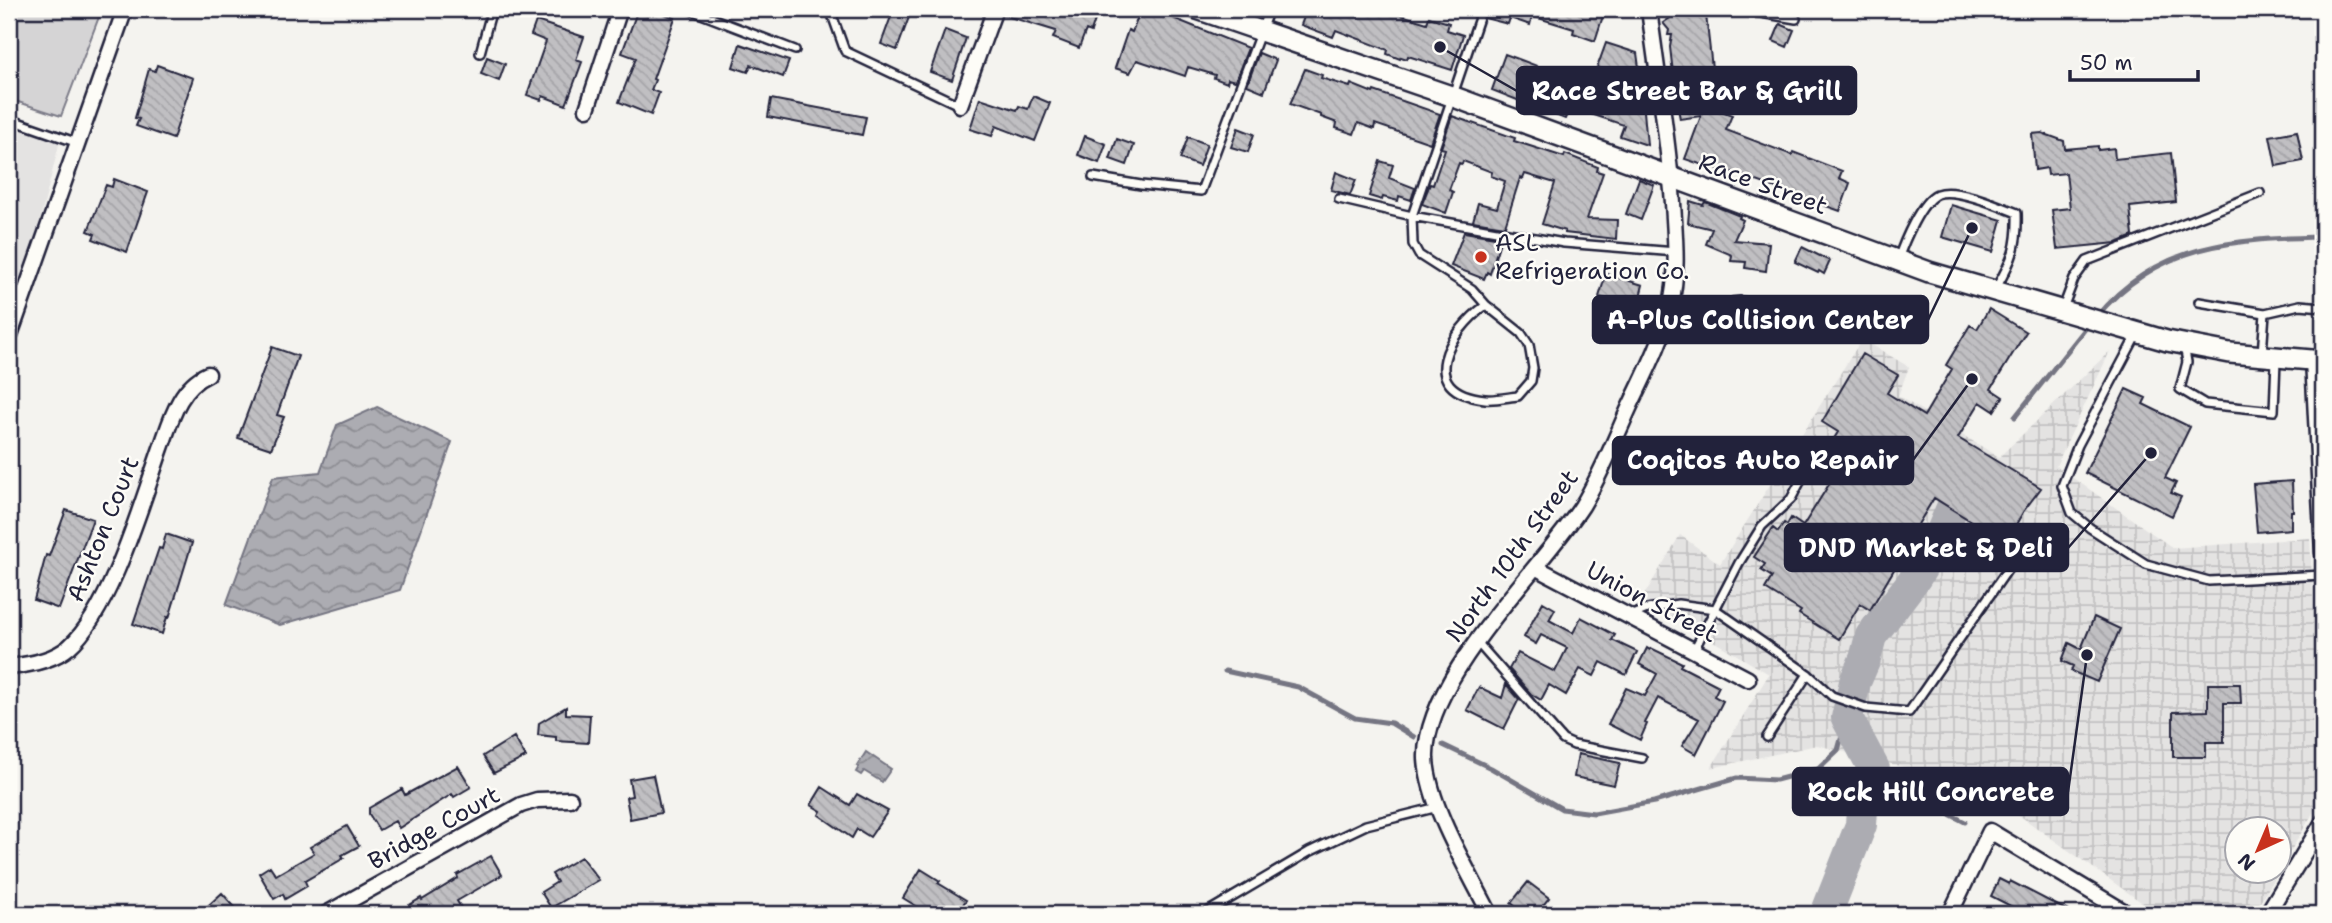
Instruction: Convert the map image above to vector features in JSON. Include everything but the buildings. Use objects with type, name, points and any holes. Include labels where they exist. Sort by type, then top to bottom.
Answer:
[{"type":"main road","name":"Race Street","points":[[1197,9],[1454,97],[1897,260],[1994,291],[2183,344],[2269,357],[2318,360]]},
{"type":"street","points":[[9,338],[125,9]]},
{"type":"street","points":[[587,109],[620,9]]},
{"type":"street","points":[[960,106],[995,9]]},
{"type":"street","name":"North 10th Street","points":[[1490,914],[1429,781],[1426,757],[1428,732],[1441,698],[1477,642],[1583,504],[1656,350],[1670,307],[1676,252],[1670,176],[1649,9]]},
{"type":"street","points":[[2318,360],[2323,553]]},
{"type":"street","name":"Ashton Court","points":[[9,667],[48,658],[68,648],[83,632],[103,601],[174,411],[185,391],[197,379],[208,374]]},
{"type":"street","name":"Union Street","points":[[1535,567],[1748,678]]},
{"type":"street","name":"Bridge Court","points":[[326,914],[521,805],[537,800],[569,799]]},
{"type":"street","points":[[2267,914],[2323,822]]},
{"type":"street","points":[[1950,914],[1990,831],[2128,914]]},
{"type":"lane","points":[[480,53],[492,9]]},
{"type":"lane","points":[[688,9],[795,50]]},
{"type":"lane","points":[[832,9],[845,51],[960,106]]},
{"type":"lane","points":[[1093,177],[1201,191],[1269,9]]},
{"type":"lane","points":[[1737,9],[1796,19]]},
{"type":"lane","points":[[1479,10],[1454,97],[1412,216],[1412,244],[1419,255],[1472,289],[1521,333],[1528,345],[1533,368],[1531,381],[1518,396],[1488,400],[1465,395],[1450,386],[1444,376],[1444,360],[1452,341],[1470,316],[1486,304]]},
{"type":"lane","points":[[9,119],[78,143]]},
{"type":"lane","points":[[1897,260],[1907,235],[1925,206],[1937,194],[1953,193],[1989,202],[2017,213],[2018,236],[2011,263],[1994,291]]},
{"type":"lane","points":[[2065,313],[2074,279],[2087,261],[2260,194]]},
{"type":"lane","points":[[1339,200],[1564,243],[1676,252]]},
{"type":"lane","points":[[2199,302],[2265,313],[2300,305],[2323,307]]},
{"type":"lane","points":[[2183,344],[2187,362],[2180,389],[2204,404],[2273,411],[2265,313]]},
{"type":"lane","points":[[2129,331],[2062,486],[2072,513],[2146,564],[2209,581],[2323,575]]},
{"type":"lane","points":[[1694,650],[1762,526],[1791,499],[1813,458]]},
{"type":"lane","points":[[1630,616],[1647,609],[1678,604],[1716,609],[1808,674],[1832,696],[1866,708],[1909,712],[2010,566]]},
{"type":"lane","points":[[1477,642],[1563,740],[1574,745],[1642,758]]},
{"type":"lane","points":[[1767,737],[1808,674]]},
{"type":"lane","points":[[1209,912],[1309,852],[1366,825],[1439,807]]},
{"type":"shaded area","points":[[9,9],[102,9],[61,116],[9,99]]},
{"type":"shaded area","points":[[9,120],[61,137],[9,342]]},
{"type":"shaded area","points":[[1862,339],[1909,367],[1898,396],[1999,457],[2110,351],[2056,466],[2173,548],[2310,538],[2323,796],[2294,845],[2294,814],[2224,814],[2224,884],[2271,884],[2253,914],[2158,914],[1978,786],[1817,745],[1711,768],[1769,674],[1642,599],[1680,535],[1720,564]]},
{"type":"water","points":[[377,407],[452,442],[400,590],[280,625],[226,605],[273,477],[320,472],[337,425]]},
{"type":"water","points":[[866,752],[891,769],[882,782],[864,771],[861,775],[856,772]]},
{"type":"waterway","points":[[2096,317],[2120,292],[2145,274],[2171,260],[2199,250],[2258,240],[2323,237]]},
{"type":"waterway","points":[[2015,417],[2089,324]]},
{"type":"waterway","points":[[1826,914],[1861,825],[1863,793],[1874,769],[1847,718],[1855,682],[1871,636],[1916,577],[1938,541],[1959,491]]},
{"type":"waterway","points":[[1225,671],[1298,687],[1355,718],[1391,723],[1414,737]]},
{"type":"waterway","points":[[1443,745],[1491,768],[1562,809],[1594,813],[1654,802],[1737,778],[1776,780],[1818,769],[1838,750],[1847,718]]},
{"type":"waterway","points":[[1874,769],[1906,798],[1938,808],[1965,822]]},
{"type":"place","name":"Race Street Bar & Grill","points":[[1440,47]]},
{"type":"place","name":"A-Plus Collision Center","points":[[1972,228]]},
{"type":"place","name":"ASL Refrigeration Co.","points":[[1481,257]]},
{"type":"place","name":"Coqitos Auto Repair","points":[[1972,379]]},
{"type":"place","name":"DND Market & Deli","points":[[2151,453]]},
{"type":"place","name":"Rock Hill Concrete","points":[[2087,655]]}]
